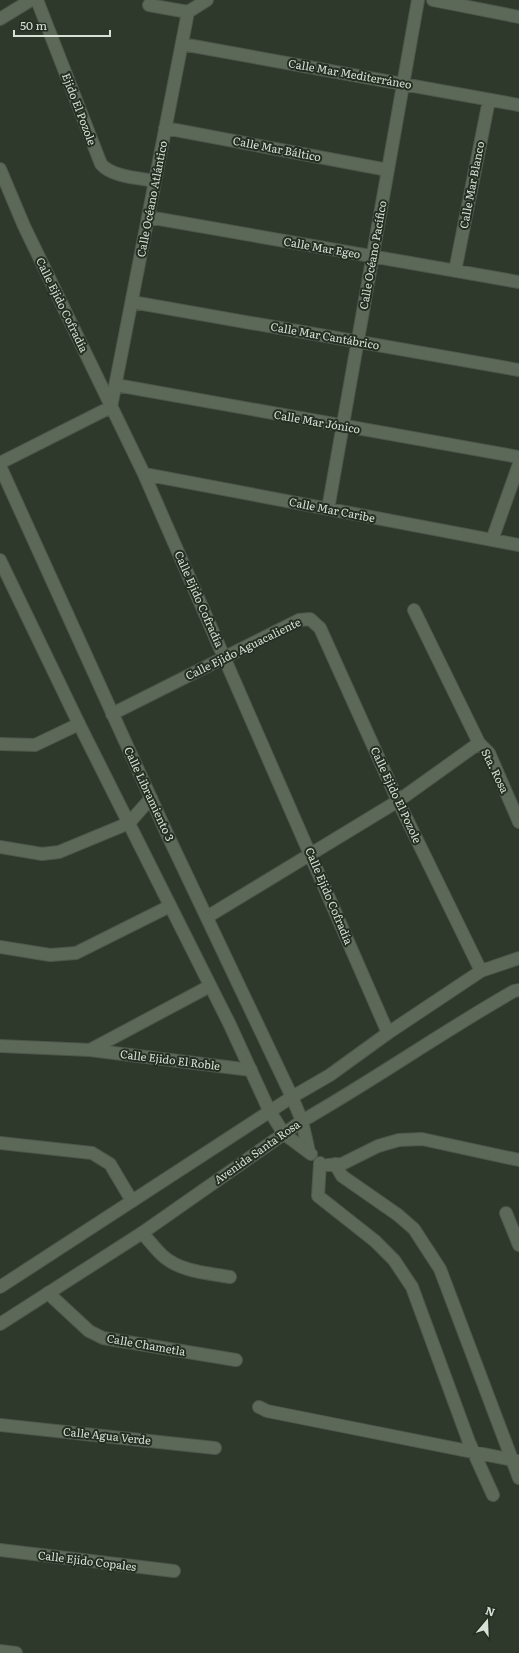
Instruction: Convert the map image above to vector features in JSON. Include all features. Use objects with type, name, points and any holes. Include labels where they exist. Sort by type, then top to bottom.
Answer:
[{"type":"street","points":[[0,19],[31,0]]},
{"type":"street","name":"Ejido El Pozole","points":[[37,0],[101,164],[106,169],[114,173],[155,181]]},
{"type":"street","points":[[149,5],[188,12],[207,0]]},
{"type":"street","name":"Calle Océano Pacífico","points":[[328,509],[418,0]]},
{"type":"street","points":[[433,0],[519,17]]},
{"type":"street","name":"Calle Océano Atlántico","points":[[111,407],[188,12]]},
{"type":"street","name":"Calle Mar Mediterráneo","points":[[182,44],[519,105]]},
{"type":"street","name":"Calle Mar Blanco","points":[[455,271],[489,100]]},
{"type":"street","name":"Calle Mar Báltico","points":[[165,128],[388,170]]},
{"type":"street","name":"Calle Ejido Cofradía","points":[[0,169],[24,226],[144,474],[388,1033]]},
{"type":"street","name":"Calle Mar Egeo","points":[[148,217],[519,282]]},
{"type":"street","name":"Calle Mar Cantábrico","points":[[132,302],[519,370]]},
{"type":"street","name":"Calle Mar Jónico","points":[[116,385],[519,457]]},
{"type":"street","points":[[0,465],[111,407]]},
{"type":"street","points":[[492,540],[519,464]]},
{"type":"street","name":"Calle Libramiento 3","points":[[0,465],[112,714],[292,1097],[302,1121],[310,1152]]},
{"type":"street","name":"Calle Mar Caribe","points":[[144,474],[519,545]]},
{"type":"street","points":[[0,560],[79,724],[210,986],[269,1110],[284,1134],[310,1152],[320,1163],[342,1164],[360,1154],[385,1144],[399,1140],[422,1139],[519,1160]]},
{"type":"street","name":"Sta. Rosa","points":[[414,610],[480,743],[489,753],[519,822]]},
{"type":"street","name":"Calle Ejido Aguacaliente","points":[[112,714],[299,620],[310,619]]},
{"type":"street","name":"Calle Ejido El Pozole","points":[[310,619],[320,628],[398,801],[481,972]]},
{"type":"street","points":[[0,744],[35,745],[79,724]]},
{"type":"street","points":[[207,917],[398,801],[480,743]]},
{"type":"street","points":[[0,847],[42,854],[59,852],[129,823],[151,798]]},
{"type":"street","points":[[0,947],[50,954],[76,953],[170,906]]},
{"type":"street","points":[[0,1287],[269,1110],[330,1075],[388,1033],[481,972],[519,958]]},
{"type":"street","name":"Calle Ejido El Roble","points":[[90,1050],[210,986]]},
{"type":"street","name":"Avenida Santa Rosa","points":[[0,1324],[142,1233],[302,1121],[348,1094],[462,1021],[514,991],[519,990]]},
{"type":"street","name":"Calle Ejido El Roble","points":[[0,1046],[90,1050],[250,1070]]},
{"type":"street","points":[[0,1143],[92,1153],[110,1164],[132,1201]]},
{"type":"street","points":[[320,1163],[318,1196],[375,1241],[394,1260],[412,1287],[469,1442],[493,1495]]},
{"type":"street","points":[[335,1164],[342,1176],[398,1215],[414,1229],[440,1269],[515,1461],[519,1478]]},
{"type":"street","points":[[506,1213],[519,1245]]},
{"type":"street","points":[[142,1233],[163,1256],[175,1264],[187,1269],[230,1277]]},
{"type":"street","name":"Calle Chametla","points":[[48,1293],[89,1331],[103,1338],[236,1360]]},
{"type":"street","points":[[259,1407],[266,1411],[515,1461]]},
{"type":"street","name":"Calle Agua Verde","points":[[0,1424],[215,1448]]},
{"type":"street","name":"Calle Ejido Copales","points":[[0,1550],[174,1571]]},
{"type":"street","points":[[0,1651],[16,1653]]}]
